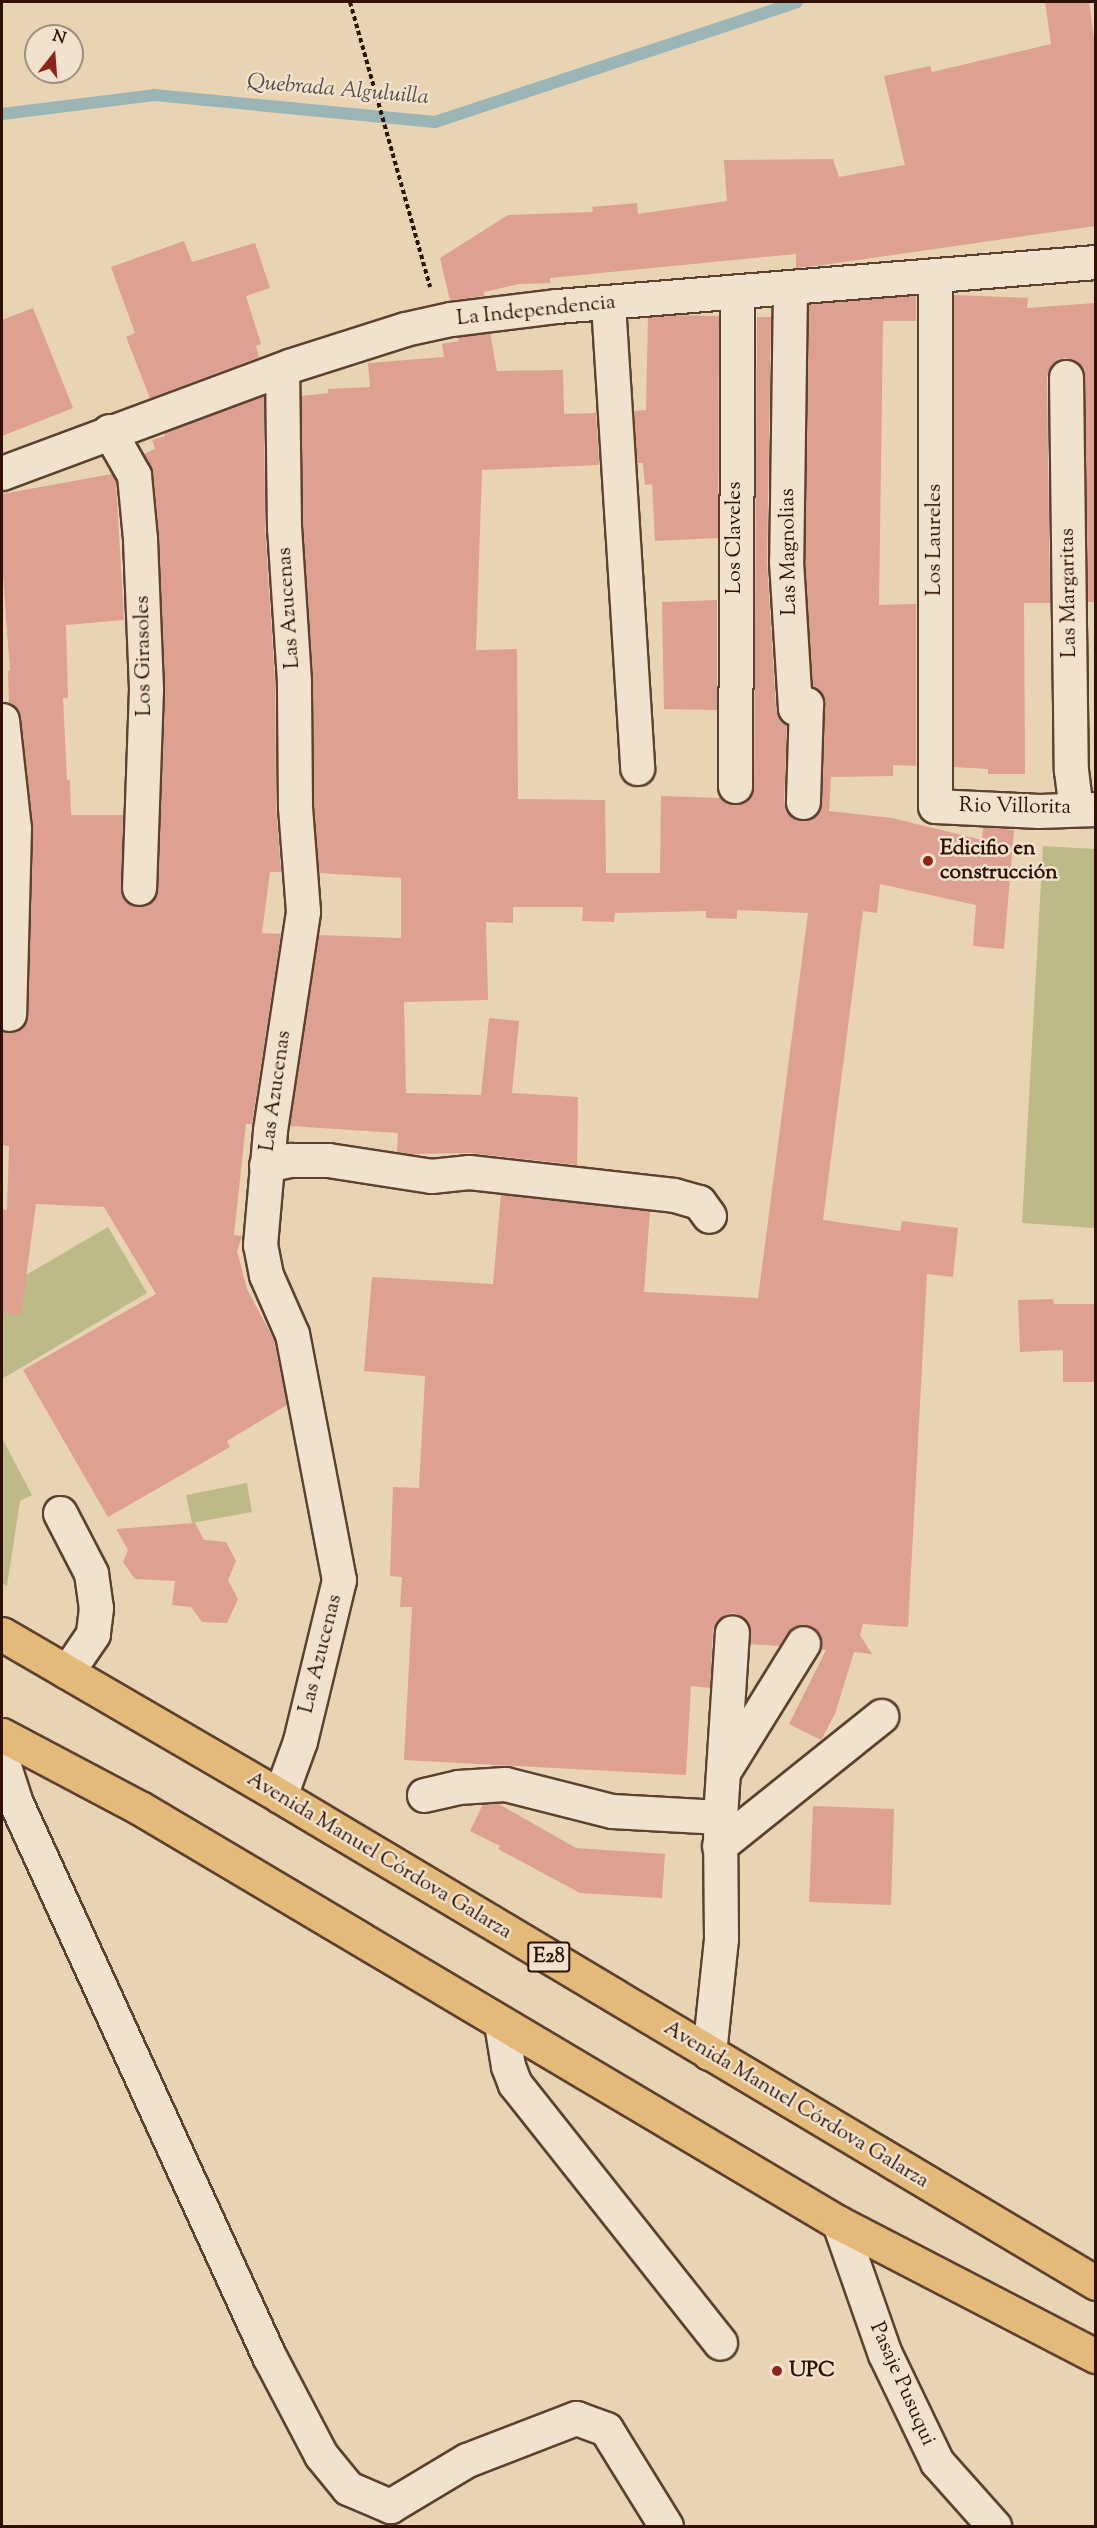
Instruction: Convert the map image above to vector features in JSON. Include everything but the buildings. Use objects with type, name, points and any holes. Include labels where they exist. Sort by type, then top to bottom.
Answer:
[{"type":"main road","name":"Avenida Manuel Córdova Galarza","points":[[2,1634],[280,1796],[1095,2283]]},
{"type":"main road","points":[[2,1735],[140,1808],[839,2223],[1095,2356]]},
{"type":"street","name":"La Independencia","points":[[2,473],[108,431],[355,343],[451,319],[498,312],[1095,262]]},
{"type":"street","name":"Los Laureles","points":[[935,275],[935,806]]},
{"type":"street","name":"Las Magnolias","points":[[790,288],[786,561],[795,708],[806,704],[803,802]]},
{"type":"street","name":"Los Claveles","points":[[735,786],[738,291]]},
{"type":"street","points":[[608,303],[638,768]]},
{"type":"street","name":"Las Azucenas","points":[[280,1796],[300,1741],[339,1580],[292,1334],[266,1275],[260,1245],[266,1165],[303,912],[295,807],[294,681],[284,528],[282,369]]},
{"type":"street","name":"Las Margaritas","points":[[1066,377],[1071,770],[1086,809]]},
{"type":"street","name":"Los Girasoles","points":[[108,431],[134,475],[142,573],[146,688],[139,888]]},
{"type":"street","points":[[2,720],[14,828],[9,1014]]},
{"type":"street","name":"Rio Villorita","points":[[935,806],[1039,811],[1086,809]]},
{"type":"street","points":[[266,1165],[290,1160],[328,1160],[431,1176],[469,1172],[674,1195],[699,1202],[709,1216]]},
{"type":"street","points":[[60,1513],[91,1574],[96,1608],[93,1634],[67,1672]]},
{"type":"street","points":[[709,2053],[721,1939],[719,1831],[732,1632]]},
{"type":"street","points":[[723,1773],[803,1643]]},
{"type":"street","points":[[424,1795],[458,1787],[505,1784],[612,1811],[719,1831],[881,1716]]},
{"type":"street","points":[[2,1760],[16,1803],[269,2356],[315,2445],[348,2488],[383,2516],[467,2460],[576,2418],[606,2429],[666,2526]]},
{"type":"street","points":[[501,2023],[508,2066],[515,2084],[720,2343]]},
{"type":"street","name":"Pasaje Pusuqui","points":[[839,2223],[885,2354],[937,2463],[994,2526]]},
{"type":"path","points":[[350,2],[428,279]]},
{"type":"shaded area","points":[[1043,846],[1095,849],[1095,1228],[1022,1223]]},
{"type":"shaded area","points":[[108,1227],[147,1293],[2,1379],[2,1289]]},
{"type":"shaded area","points":[[2,1438],[32,1495],[20,1501],[7,1586],[2,1583]]},
{"type":"shaded area","points":[[247,1483],[252,1512],[192,1523],[186,1495]]},
{"type":"waterway","name":"Quebrada Alguluilla","points":[[2,114],[154,95],[435,122],[797,2]]},
{"type":"place","name":"Edicifio en construcción","points":[[928,861]]},
{"type":"place","name":"UPC","points":[[777,2371]]}]
